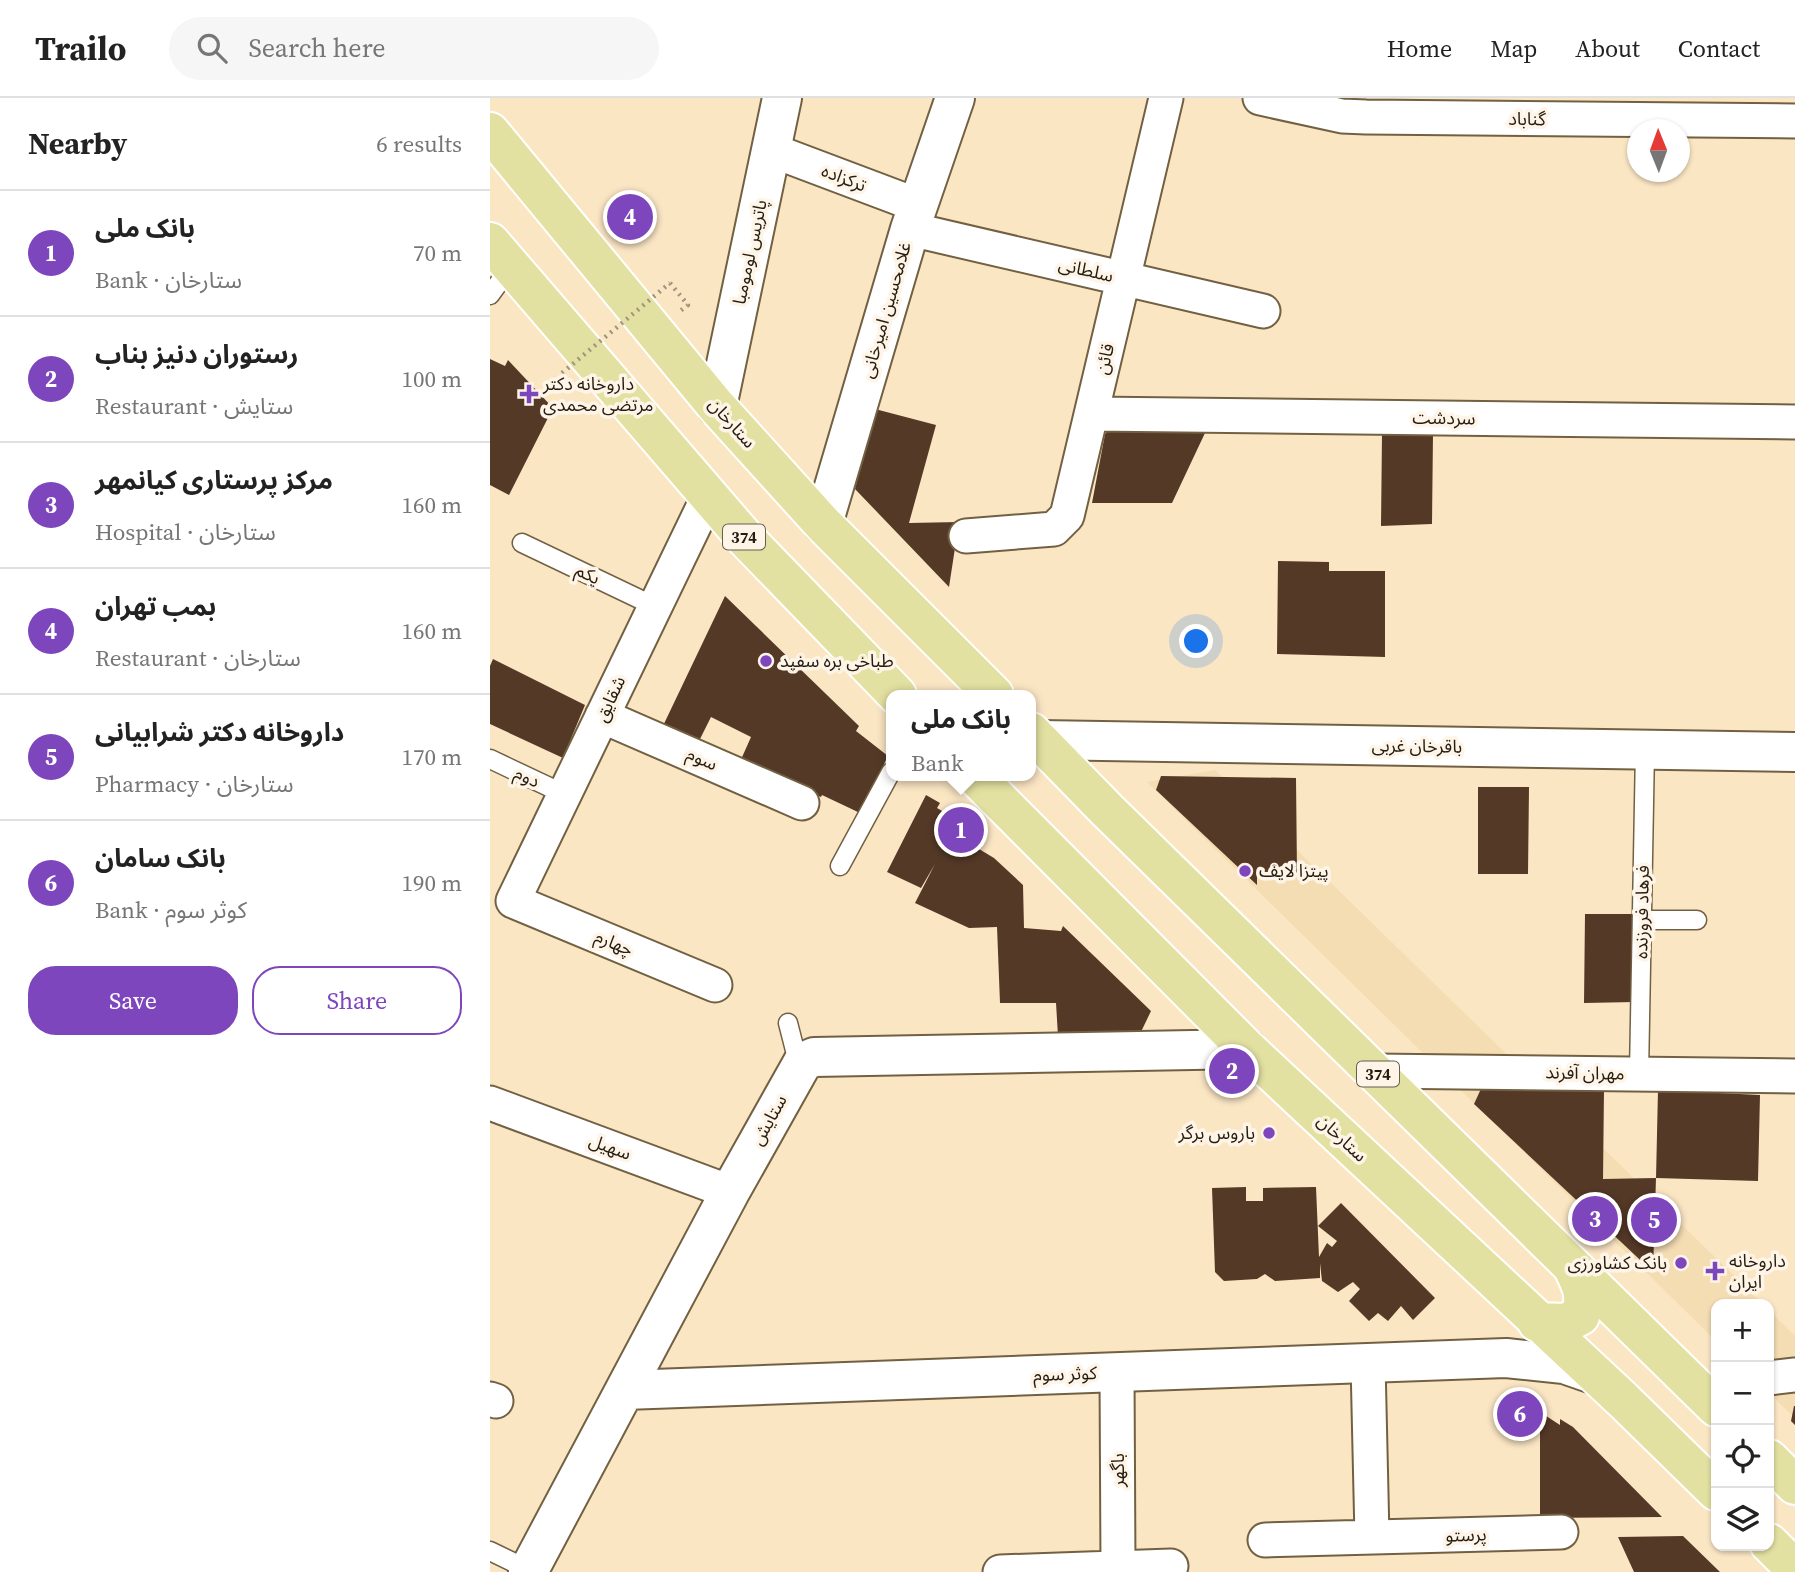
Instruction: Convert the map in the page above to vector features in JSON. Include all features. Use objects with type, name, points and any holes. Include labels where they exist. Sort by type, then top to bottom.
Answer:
[{"type":"main road","name":"ستارخان","points":[[490,132],[717,407],[823,524],[989,690]]},
{"type":"main road","name":"374","points":[[497,268],[892,690]]},
{"type":"main road","name":"374","points":[[1036,737],[1573,1268],[1711,1397]]},
{"type":"main road","name":"ستارخان","points":[[980,781],[1247,1049],[1623,1400],[1713,1488]]},
{"type":"main road","points":[[1526,1311],[1566,1323],[1580,1316],[1585,1302],[1583,1287],[1573,1268]]},
{"type":"main road","points":[[1623,1400],[1624,1379],[1632,1363],[1645,1355],[1661,1353]]},
{"type":"main road","points":[[1774,1464],[1795,1485]]},
{"type":"main road","points":[[1774,1548],[1795,1569]]},
{"type":"street","name":"پاتریس لومومبا","points":[[717,407],[782,98]]},
{"type":"street","name":"غلامحسین امیرخانی","points":[[823,524],[913,217],[956,98]]},
{"type":"street","name":"قائن","points":[[966,536],[1054,529],[1067,516],[1166,98]]},
{"type":"street","name":"گناباد","points":[[1260,98],[1342,116],[1795,121]]},
{"type":"street","name":"ترکزاده","points":[[771,150],[913,217]]},
{"type":"street","name":"سلطانی","points":[[913,217],[1124,279],[1263,311]]},
{"type":"street","name":"سردشت","points":[[1092,414],[1795,422]]},
{"type":"street","name":"شقایق","points":[[513,901],[708,496]]},
{"type":"street","name":"سوم","points":[[602,716],[802,803]]},
{"type":"street","name":"باقرخان غربی","points":[[1036,736],[1795,752]]},
{"type":"street","name":"چهارم","points":[[513,901],[715,985]]},
{"type":"street","points":[[799,1066],[814,1057],[1247,1049]]},
{"type":"street","name":"ستایش","points":[[528,1571],[799,1066]]},
{"type":"street","name":"مهران آفرند","points":[[1374,1071],[1795,1076]]},
{"type":"street","name":"سهیل","points":[[490,1103],[730,1192]]},
{"type":"street","points":[[1506,1358],[1523,1348],[1528,1338],[1526,1311]]},
{"type":"street","name":"کوثر سوم","points":[[625,1390],[1506,1358],[1537,1359],[1593,1374]]},
{"type":"street","points":[[1368,1363],[1372,1537]]},
{"type":"street","name":"باگهر","points":[[1117,1372],[1118,1567]]},
{"type":"street","points":[[1774,1377],[1795,1375]]},
{"type":"street","name":"پرستو","points":[[1265,1540],[1561,1532]]},
{"type":"street","points":[[1000,1572],[1171,1566]]},
{"type":"lane","name":"یکم","points":[[522,543],[654,606]]},
{"type":"lane","name":"فرهاد فروزنده","points":[[1639,1074],[1645,750]]},
{"type":"lane","name":"دوم","points":[[490,759],[565,794]]},
{"type":"lane","points":[[840,866],[886,781]]},
{"type":"lane","points":[[1642,920],[1697,920]]},
{"type":"lane","points":[[788,1023],[799,1066]]},
{"type":"lane","points":[[490,1551],[528,1571]]},
{"type":"path","points":[[562,373],[670,283],[688,304]]},
{"type":"shaded area","points":[[1215,770],[1758,1299],[1711,1299],[1711,1336],[1147,782]]},
{"type":"shaded area","points":[[1774,1315],[1795,1336],[1795,1418],[1774,1398]]},
{"type":"building","points":[[490,359],[505,366],[508,360],[553,408],[509,495],[490,485]]},
{"type":"building","points":[[875,409],[936,425],[909,523],[959,522],[949,587],[855,489]]},
{"type":"building","points":[[1111,428],[1205,433],[1172,503],[1092,503],[1105,434]]},
{"type":"building","points":[[1382,433],[1433,434],[1432,524],[1381,526]]},
{"type":"building","points":[[1278,561],[1329,562],[1329,571],[1385,571],[1385,657],[1277,654]]},
{"type":"building","points":[[725,596],[859,726],[856,731],[886,754],[886,760],[860,813],[822,795],[821,797],[739,764],[751,737],[711,717],[697,745],[661,730]]},
{"type":"building","points":[[493,659],[585,705],[563,758],[490,724],[490,666]]},
{"type":"building","points":[[1161,776],[1296,778],[1297,873],[1257,873],[1257,885],[1156,790]]},
{"type":"building","points":[[1478,787],[1529,787],[1528,874],[1478,874]]},
{"type":"building","points":[[926,795],[940,803],[937,808],[949,815],[947,819],[982,844],[979,849],[994,858],[1023,885],[1024,928],[1061,931],[1063,926],[1151,1011],[1140,1034],[1058,1036],[1056,1003],[1000,1003],[997,927],[969,928],[915,903],[935,864],[921,888],[887,872]]},
{"type":"building","points":[[1585,914],[1636,914],[1635,1002],[1584,1003]]},
{"type":"building","points":[[1485,1080],[1604,1090],[1603,1179],[1656,1178],[1653,1272],[1474,1104]]},
{"type":"building","points":[[1658,1090],[1760,1095],[1758,1181],[1656,1178]]},
{"type":"building","points":[[1246,1187],[1246,1201],[1263,1201],[1263,1188],[1316,1187],[1319,1257],[1327,1243],[1332,1247],[1337,1241],[1318,1226],[1341,1203],[1435,1298],[1413,1320],[1401,1306],[1388,1321],[1378,1313],[1369,1321],[1349,1301],[1360,1289],[1353,1282],[1338,1292],[1322,1281],[1320,1263],[1320,1278],[1275,1281],[1265,1274],[1257,1279],[1224,1281],[1215,1272],[1212,1188]]},
{"type":"building","points":[[1795,1406],[1795,1425],[1791,1421]]},
{"type":"building","points":[[1540,1412],[1560,1425],[1560,1419],[1573,1427],[1662,1517],[1540,1518]]},
{"type":"building","points":[[1683,1536],[1720,1572],[1634,1572],[1618,1537]]},
{"type":"place","name":"بمب تهران","points":[[630,217]]},
{"type":"place","name":"داروخانه دکتر مرتضی محمدی","points":[[529,394]]},
{"type":"place","name":"طباخی بره سفید","points":[[766,661]]},
{"type":"place","name":"بانک ملی","points":[[961,830]]},
{"type":"place","name":"پیتزا لایف","points":[[1245,871]]},
{"type":"place","name":"رستوران دنیز بناب","points":[[1232,1071]]},
{"type":"place","name":"باروس برگر","points":[[1269,1133]]},
{"type":"place","name":"مرکز پرستاری کیانمهر","points":[[1595,1219]]},
{"type":"place","name":"داروخانه دکتر شرابیانی","points":[[1654,1220]]},
{"type":"place","name":"بانک کشاورزی","points":[[1681,1263]]},
{"type":"place","name":"داروخانه ایران","points":[[1715,1271]]},
{"type":"place","name":"بانک سامان","points":[[1520,1414]]}]
